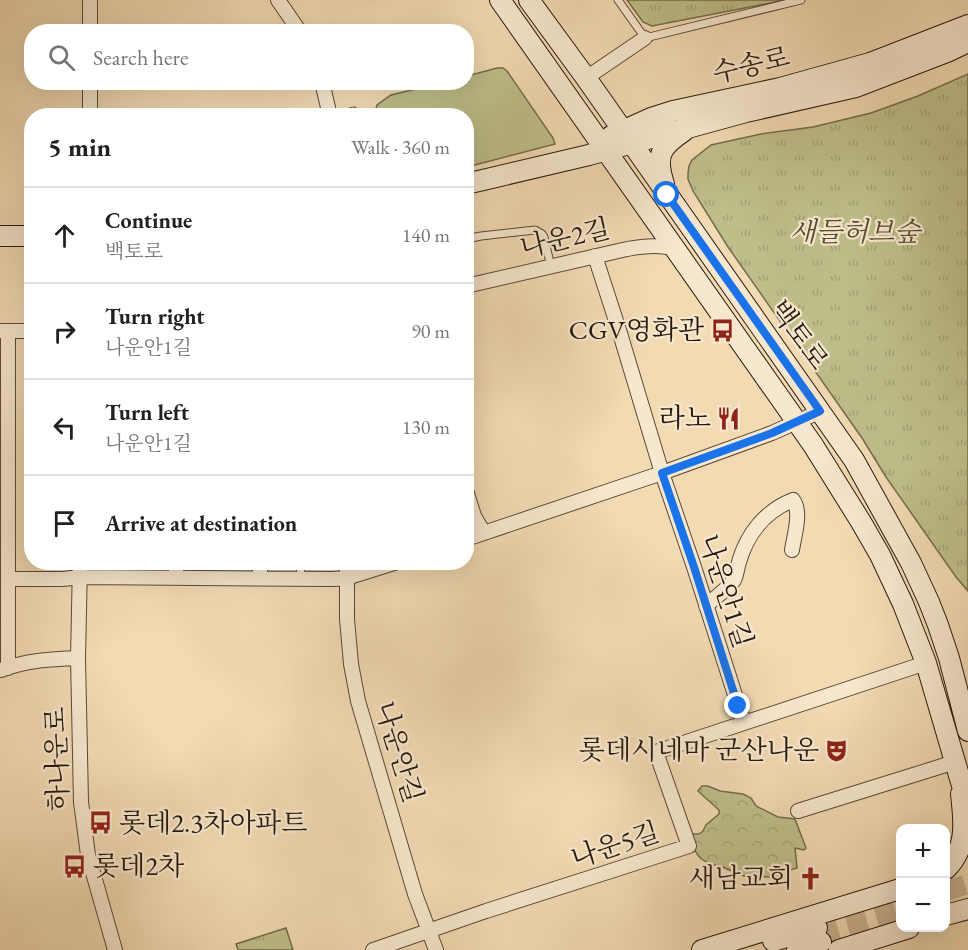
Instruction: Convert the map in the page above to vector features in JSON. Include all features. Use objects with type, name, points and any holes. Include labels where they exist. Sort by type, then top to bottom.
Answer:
[{"type":"street","points":[[90,0],[90,24]]},
{"type":"street","points":[[279,0],[295,24]]},
{"type":"street","name":"백토로","points":[[500,0],[813,445],[861,522],[880,555],[903,604],[926,663],[968,806]]},
{"type":"street","name":"백토로","points":[[530,0],[854,460],[911,563],[929,602],[948,658],[968,731]]},
{"type":"street","name":"수송로","points":[[627,137],[651,118],[673,111],[780,88],[870,63],[968,25]]},
{"type":"street","points":[[586,78],[645,38]]},
{"type":"street","name":"수송로","points":[[474,182],[549,164],[627,137],[705,123],[856,87],[968,42]]},
{"type":"street","points":[[90,90],[90,108]]},
{"type":"street","points":[[324,90],[330,108]]},
{"type":"street","points":[[667,195],[659,169],[661,153],[668,143],[682,133],[705,123]]},
{"type":"street","points":[[0,236],[24,236]]},
{"type":"street","name":"나운2길","points":[[474,284],[627,249],[665,246],[675,249]]},
{"type":"street","name":"나운안1길","points":[[595,256],[662,473],[744,723]]},
{"type":"street","points":[[24,331],[4,331],[8,579],[4,669],[40,659],[78,658]]},
{"type":"street","points":[[474,536],[662,473],[772,433],[820,411]]},
{"type":"street","points":[[706,606],[734,580],[738,563],[756,526],[780,506],[793,500],[796,505],[796,517],[792,550]]},
{"type":"street","points":[[474,516],[484,533]]},
{"type":"street","name":"하나운로","points":[[80,570],[78,658],[81,802],[88,855],[115,950]]},
{"type":"street","points":[[176,570],[176,578]]},
{"type":"street","points":[[260,570],[260,578]]},
{"type":"street","name":"나운안길","points":[[346,570],[350,653],[358,701],[415,894],[436,950]]},
{"type":"street","points":[[8,579],[346,578],[372,570]]},
{"type":"street","points":[[744,723],[926,663]]},
{"type":"street","name":"나운5길","points":[[373,950],[689,846],[656,752],[744,723]]},
{"type":"street","points":[[798,812],[957,768],[964,833],[956,856],[950,863]]},
{"type":"street","points":[[950,873],[968,868]]},
{"type":"street","points":[[702,950],[896,890]]},
{"type":"street","points":[[950,914],[968,909]]},
{"type":"street","points":[[950,916],[968,916]]},
{"type":"street","points":[[744,950],[896,929]]},
{"type":"street","points":[[797,950],[825,940]]},
{"type":"lane","points":[[618,0],[645,38],[801,0]]},
{"type":"lane","points":[[474,237],[535,230],[544,237],[550,267]]},
{"type":"lane","points":[[300,570],[301,579]]},
{"type":"green space","points":[[627,0],[786,0],[652,26],[643,22]]},
{"type":"green space","points":[[497,68],[507,71],[555,144],[474,165],[474,108],[376,108],[391,95],[411,90],[474,90],[474,74]]},
{"type":"green space","name":"새들허브숲","points":[[968,74],[968,591],[886,477],[862,438],[728,247],[693,191],[688,173],[692,160],[711,145],[761,134],[813,127],[871,113]]},
{"type":"green space","points":[[702,786],[743,794],[751,798],[756,806],[778,817],[795,819],[806,848],[804,850],[795,848],[797,868],[783,872],[782,879],[775,881],[772,877],[741,875],[700,858],[690,837],[703,831],[706,825],[719,814],[719,810],[698,791]]},
{"type":"green space","points":[[286,928],[293,950],[238,950],[236,944]]},
{"type":"tunnel","points":[[950,890],[968,884]]},
{"type":"tunnel","points":[[817,928],[896,905]]},
{"type":"tunnel","points":[[821,942],[896,919]]},
{"type":"place","name":"CGV영화관","points":[[722,330]]},
{"type":"place","name":"라노","points":[[729,418]]},
{"type":"place","name":"롯데시네마 군산나운","points":[[837,750]]},
{"type":"place","name":"롯데2.3차아파트","points":[[101,823]]},
{"type":"place","name":"롯데2차","points":[[75,866]]},
{"type":"place","name":"새남교회","points":[[811,878]]},
{"type":"route","points":[[667,195],[820,411],[772,433],[662,473],[738,706]]}]
